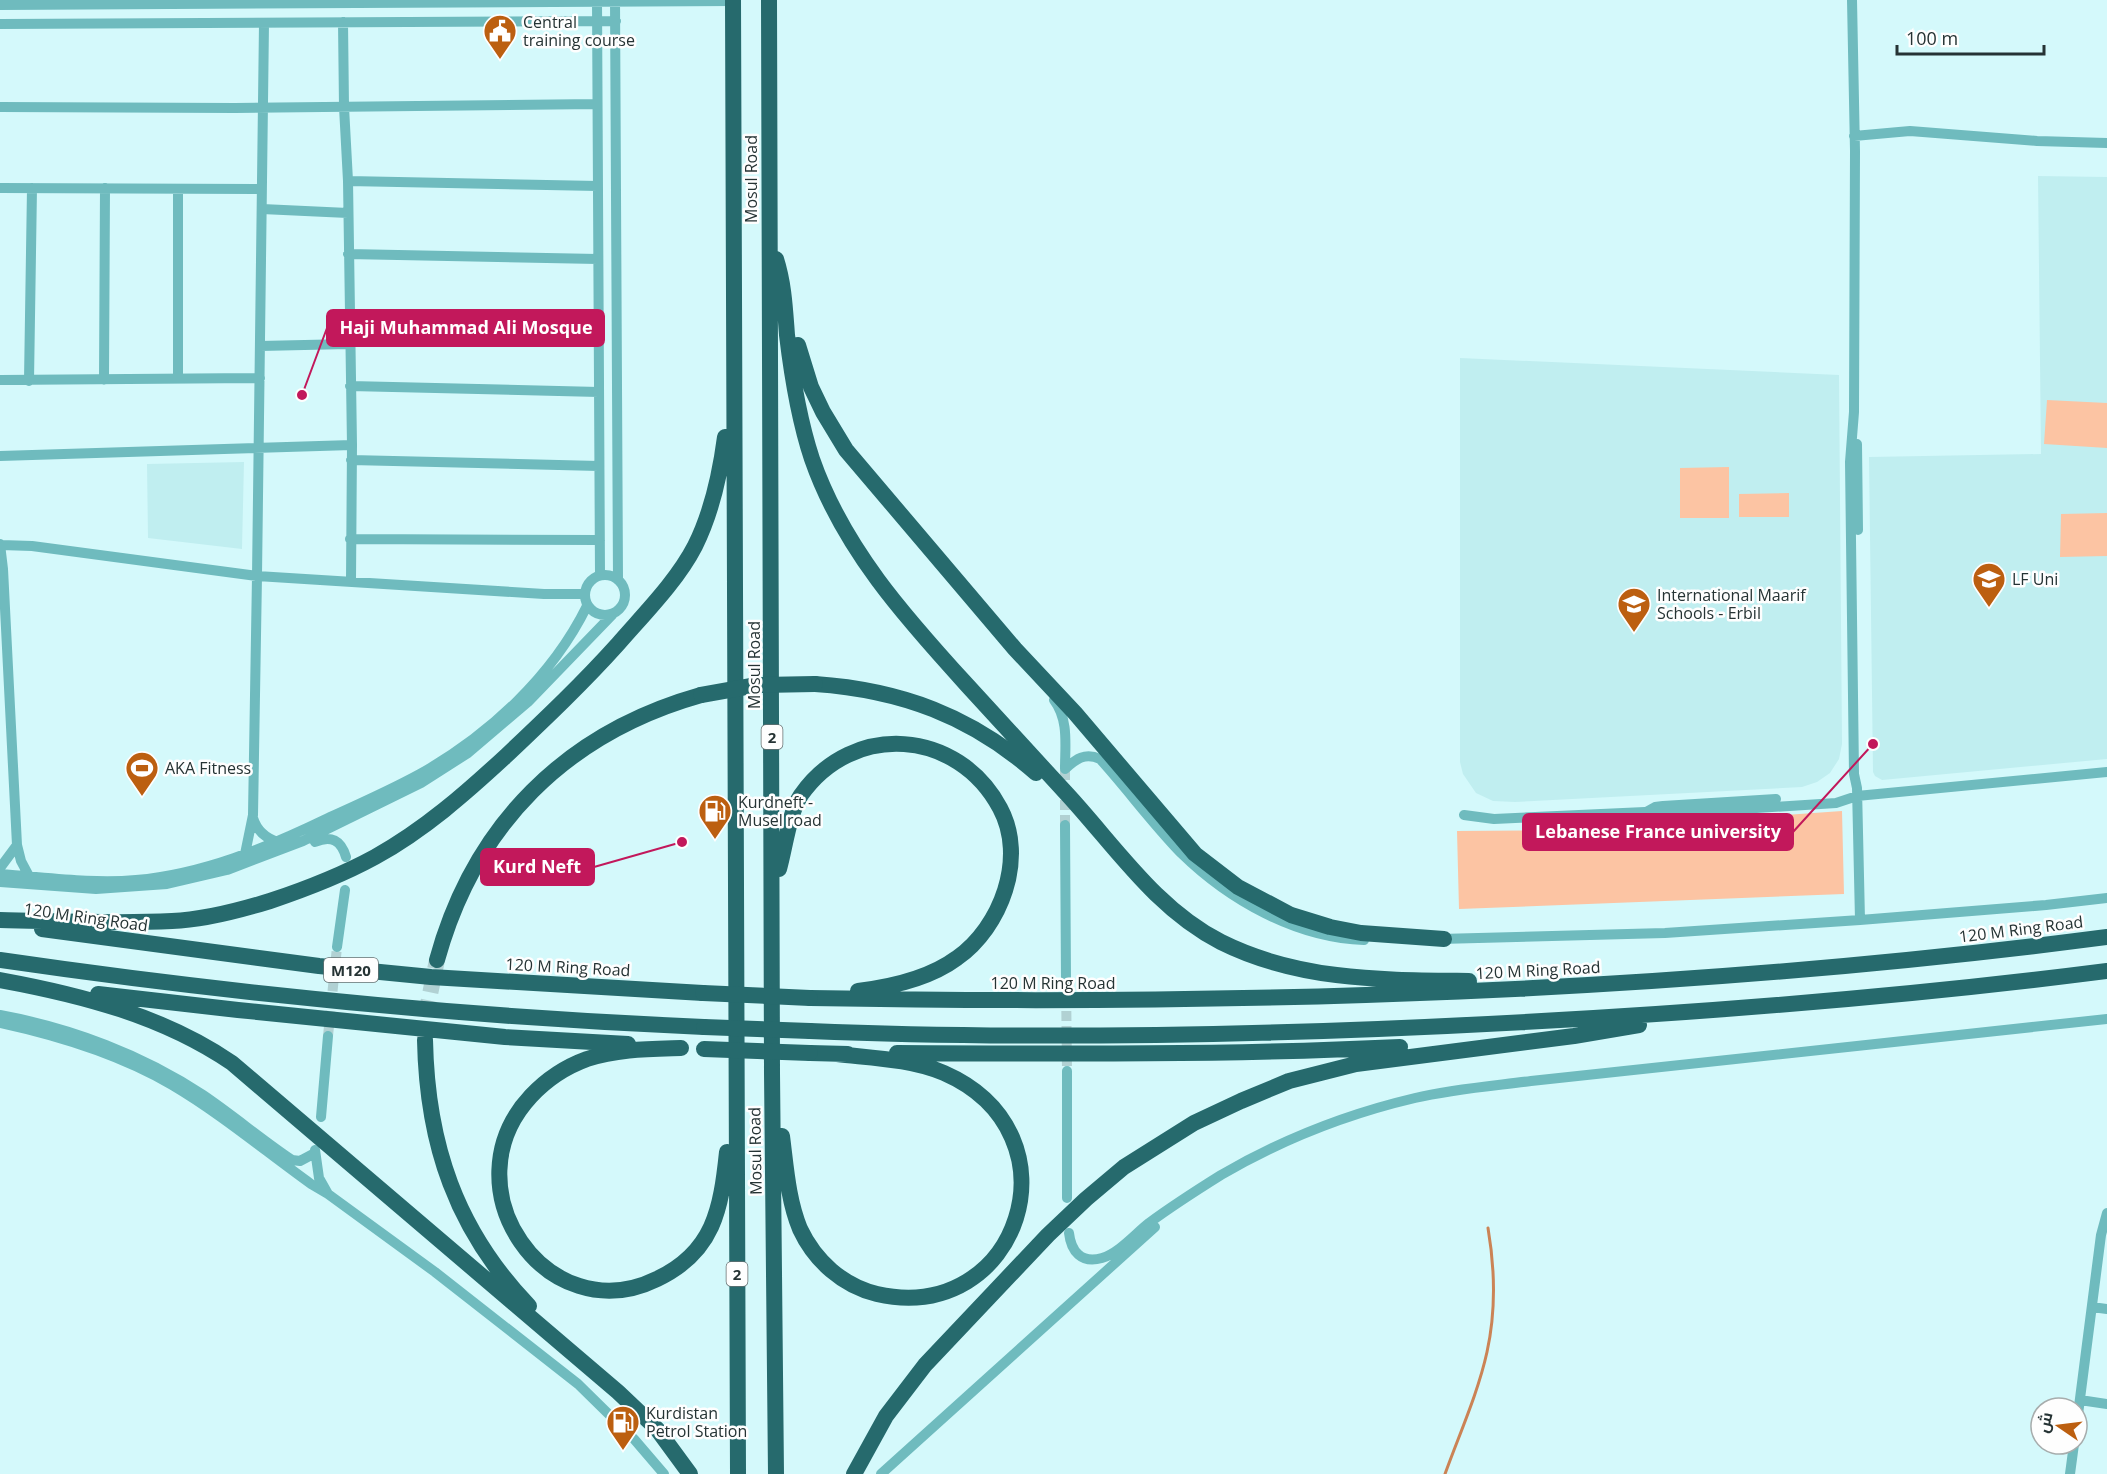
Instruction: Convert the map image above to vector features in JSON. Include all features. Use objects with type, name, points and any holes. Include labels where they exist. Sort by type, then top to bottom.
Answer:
[{"type":"highway","name":"Mosul Road","points":[[733,0],[738,1474]]},
{"type":"highway","name":"Mosul Road","points":[[769,0],[772,1073],[776,1474]]},
{"type":"highway","points":[[769,241],[811,387],[846,450],[1195,854],[1238,887],[1291,915],[1330,927],[1375,934],[1444,939]]},
{"type":"highway","points":[[784,293],[789,347],[803,425],[812,459],[829,501],[848,537],[872,574],[904,615],[1143,881],[1178,913],[1221,942],[1280,965],[1310,973],[1375,980],[1620,983]]},
{"type":"highway","points":[[0,922],[174,921],[219,914],[268,902],[317,884],[375,856],[422,827],[456,801],[594,670],[658,598],[694,548],[708,514],[720,473],[726,432],[733,313]]},
{"type":"highway","points":[[436,960],[453,908],[472,870],[500,828],[531,792],[571,758],[603,736],[638,717],[700,695],[757,685],[815,684],[874,691],[907,699],[957,719],[987,735],[1017,757],[1110,845]]},
{"type":"highway","points":[[773,893],[801,796],[832,763],[861,749],[895,743],[914,745],[944,755],[970,770],[983,783],[1001,810],[1005,821],[1011,853],[1005,893],[991,921],[971,947],[945,966],[909,979],[871,989],[810,998]]},
{"type":"highway","name":"120 M Ring Road","points":[[0,922],[342,969],[431,977],[810,998],[1051,1001],[1418,994],[1620,983],[1956,955],[2107,937]]},
{"type":"highway","name":"M120","points":[[0,960],[128,978],[420,1010],[580,1022],[810,1031],[992,1035],[1288,1032],[1500,1024],[1704,1012]]},
{"type":"highway","points":[[854,1474],[886,1416],[925,1365],[1066,1217],[1105,1182],[1147,1151],[1217,1111],[1289,1081],[1388,1058],[1583,1034],[1704,1012],[2029,981],[2107,971]]},
{"type":"highway","points":[[0,980],[38,987],[238,1010],[493,1036],[704,1049],[837,1054],[1232,1052],[1509,1043]]},
{"type":"highway","points":[[38,987],[139,1015],[176,1030],[232,1063],[594,1371]]},
{"type":"highway","points":[[425,1040],[428,1095],[437,1145],[447,1175],[467,1220],[485,1250],[510,1284],[594,1371],[657,1429],[690,1474]]},
{"type":"highway","points":[[681,1048],[628,1050],[577,1063],[545,1082],[522,1106],[510,1125],[500,1157],[499,1175],[503,1208],[528,1253],[560,1277],[582,1286],[603,1290],[638,1287],[649,1284],[683,1264],[702,1244],[714,1222],[722,1195],[736,1074]]},
{"type":"highway","points":[[772,1073],[794,1212],[804,1236],[819,1259],[848,1283],[866,1291],[889,1296],[909,1298],[926,1296],[960,1284],[977,1274],[992,1260],[1006,1241],[1021,1200],[1022,1180],[1017,1149],[1004,1121],[981,1095],[942,1072],[913,1064],[837,1054]]},
{"type":"street","points":[[0,5],[170,2],[191,4],[733,0]]},
{"type":"street","points":[[1852,0],[1854,412],[1858,461],[1856,674],[1860,775],[1854,794],[1860,920]]},
{"type":"street","points":[[597,1],[600,575]]},
{"type":"street","points":[[0,882],[96,889],[167,884],[227,870],[303,841],[421,783],[468,753],[528,702],[623,605],[626,598],[625,591],[618,579],[615,1]]},
{"type":"street","points":[[191,4],[192,23]]},
{"type":"street","points":[[0,24],[616,21]]},
{"type":"street","points":[[343,22],[352,445],[351,581]]},
{"type":"street","points":[[245,854],[253,815],[264,23]]},
{"type":"street","points":[[0,107],[263,108],[597,104]]},
{"type":"street","points":[[1854,136],[1910,131],[2037,141],[2107,143]]},
{"type":"street","points":[[348,180],[598,186]]},
{"type":"street","points":[[0,188],[262,189]]},
{"type":"street","points":[[29,381],[32,188]]},
{"type":"street","points":[[104,380],[105,188]]},
{"type":"street","points":[[178,189],[178,379]]},
{"type":"street","points":[[262,209],[348,213]]},
{"type":"street","points":[[348,254],[598,259]]},
{"type":"street","points":[[598,282],[617,282]]},
{"type":"street","points":[[349,314],[599,319]]},
{"type":"street","points":[[260,346],[350,344]]},
{"type":"street","points":[[0,380],[260,378]]},
{"type":"street","points":[[350,386],[599,392]]},
{"type":"street","points":[[0,456],[352,445]]},
{"type":"street","points":[[351,460],[599,466]]},
{"type":"street","points":[[350,539],[600,540]]},
{"type":"street","points":[[29,876],[21,861],[17,845],[0,544],[32,546],[258,576],[544,594],[585,594]]},
{"type":"street","points":[[0,874],[92,881],[136,880],[191,871],[278,842],[419,774],[478,734],[510,707],[543,673],[577,627],[587,606],[585,594],[589,582],[600,575],[618,579]]},
{"type":"street","points":[[587,606],[596,614],[613,614]]},
{"type":"street","points":[[1021,655],[1062,711],[1065,769],[1081,757],[1100,759],[1162,832],[1195,866],[1231,894],[1278,919],[1309,930],[1351,939],[1404,941],[1665,933],[1860,920],[2107,898]]},
{"type":"street","points":[[1464,815],[1494,819],[1646,812],[1663,814],[1836,803],[1854,794],[2107,772]]},
{"type":"street","points":[[253,815],[261,833],[278,842]]},
{"type":"street","points":[[1065,825],[1066,981]]},
{"type":"street","points":[[303,841],[311,843],[333,838],[340,843],[346,857]]},
{"type":"street","points":[[0,868],[17,845]]},
{"type":"street","points":[[337,947],[345,890]]},
{"type":"street","points":[[0,1015],[53,1027],[84,1037],[154,1067],[204,1096],[292,1160],[300,1161],[315,1150],[319,1178],[328,1194]]},
{"type":"street","points":[[1069,1233],[1071,1247],[1080,1257],[1103,1258],[1151,1222],[1222,1175],[1294,1138],[1374,1109],[1426,1096],[1532,1081],[2107,1019]]},
{"type":"street","points":[[0,1023],[70,1041],[125,1062],[157,1077],[210,1110],[435,1272],[578,1384],[634,1439],[664,1474]]},
{"type":"street","points":[[321,1117],[328,1036]]},
{"type":"street","points":[[1067,1071],[1067,1198]]},
{"type":"street","points":[[881,1474],[1182,1201]]},
{"type":"street","points":[[2081,1396],[2107,1213]]},
{"type":"street","points":[[2092,1307],[2107,1309]]},
{"type":"street","points":[[2089,1401],[2107,1404]]},
{"type":"street","points":[[2070,1474],[2072,1456]]},
{"type":"shaded area","name":"LF Uni","points":[[2038,176],[2107,177],[2107,759],[1882,780],[1873,772],[1869,457],[2041,454]]},
{"type":"shaded area","points":[[1460,358],[1839,375],[1842,744],[1839,759],[1830,773],[1817,782],[1802,787],[1515,802],[1493,801],[1476,793],[1463,774],[1460,762]]},
{"type":"shaded area","points":[[2047,400],[2107,403],[2107,448],[2044,444]]},
{"type":"shaded area","points":[[244,462],[242,549],[148,538],[147,464]]},
{"type":"shaded area","points":[[1729,467],[1729,518],[1680,518],[1680,468]]},
{"type":"shaded area","points":[[1789,493],[1789,517],[1739,517],[1739,494]]},
{"type":"shaded area","points":[[2107,513],[2107,556],[2060,557],[2061,514]]},
{"type":"shaded area","points":[[1842,811],[1844,894],[1459,909],[1457,831],[1572,830]]},
{"type":"waterway","points":[[1445,1474],[1479,1383],[1490,1337],[1494,1290],[1488,1228]]},
{"type":"tunnel","points":[[1065,769],[1065,825]]},
{"type":"tunnel","points":[[328,1036],[337,947]]},
{"type":"tunnel","points":[[425,1040],[426,1014],[437,960]]},
{"type":"tunnel","points":[[1066,981],[1067,1071]]},
{"type":"place","name":"Central training course","points":[[500,60]]},
{"type":"place","name":"Haji Muhammad Ali Mosque","points":[[302,395]]},
{"type":"place","name":"LF Uni","points":[[1989,608]]},
{"type":"place","name":"International Maarif Schools - Erbil","points":[[1634,633]]},
{"type":"place","name":"Lebanese France university","points":[[1873,744]]},
{"type":"place","name":"AKA Fitness","points":[[142,797]]},
{"type":"place","name":"Kurdneft - Musel road","points":[[715,840]]},
{"type":"place","name":"Kurd Neft","points":[[682,842]]},
{"type":"place","name":"Kurdistan Petrol Station","points":[[623,1451]]}]
